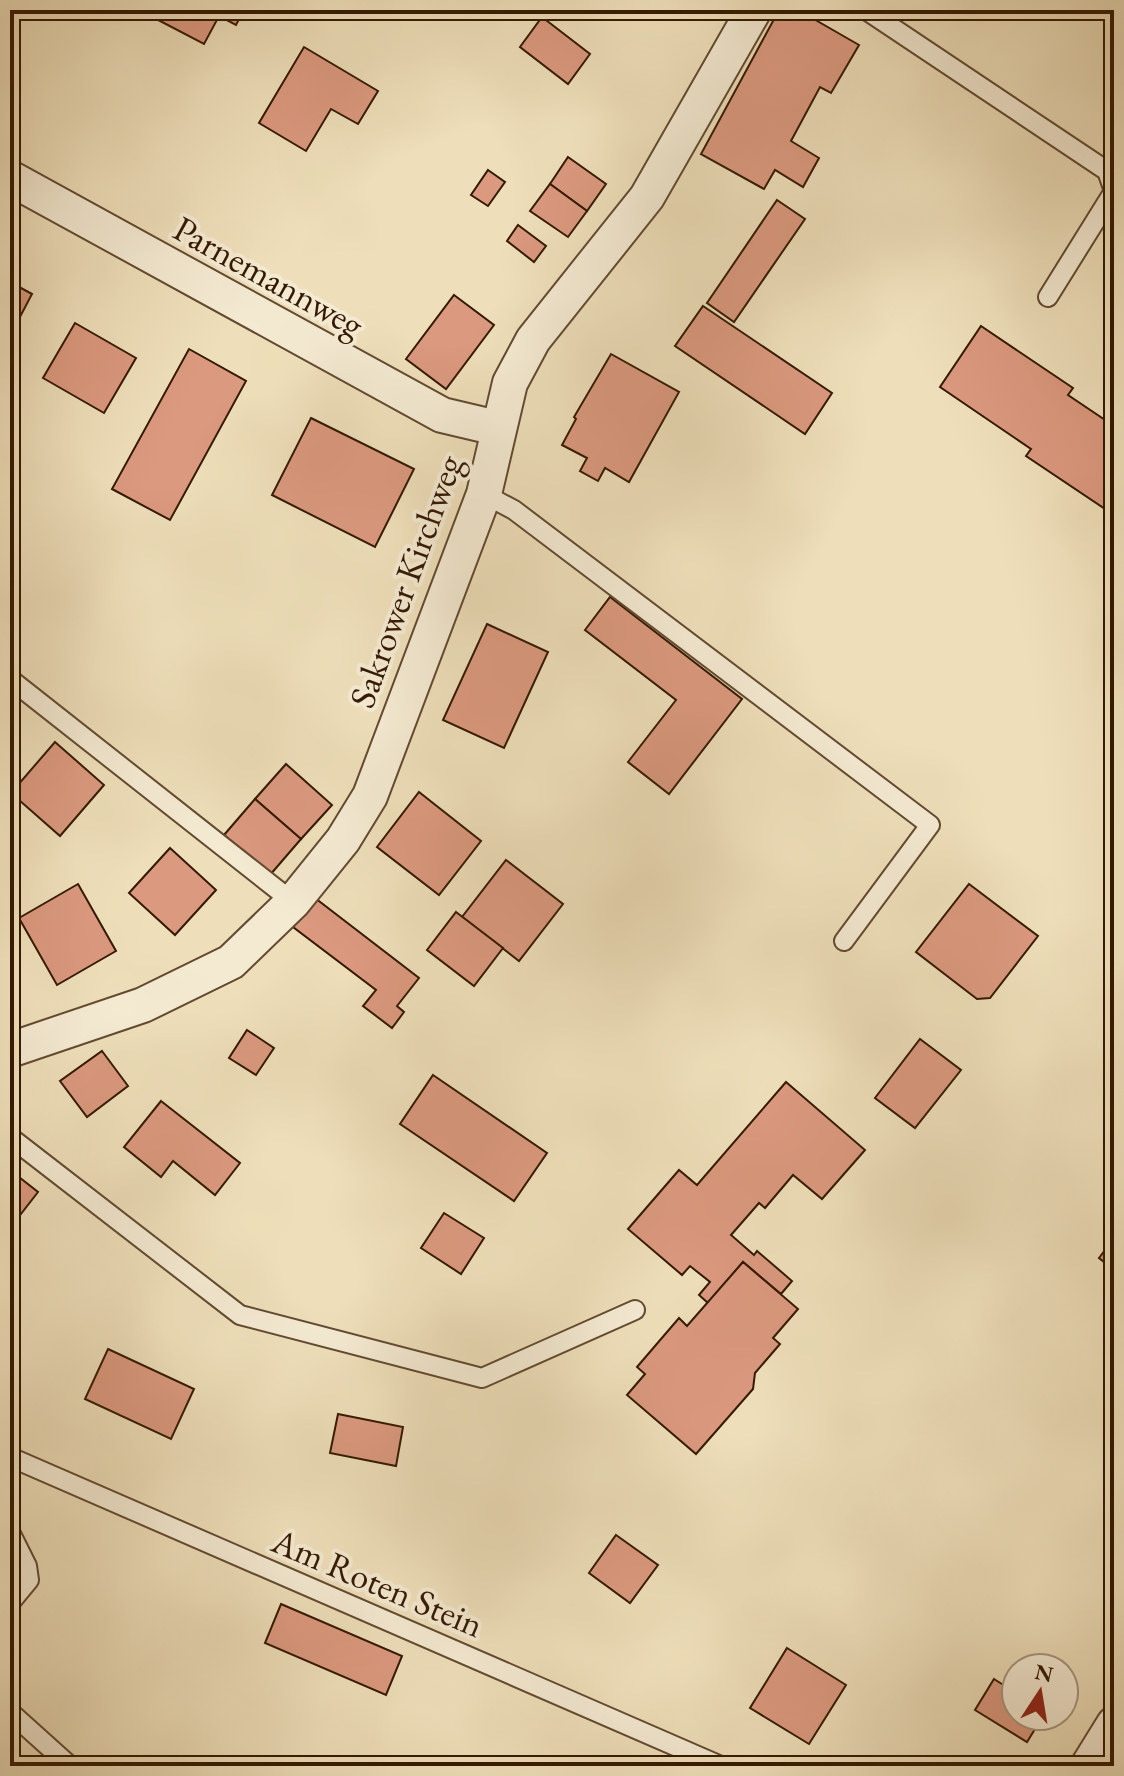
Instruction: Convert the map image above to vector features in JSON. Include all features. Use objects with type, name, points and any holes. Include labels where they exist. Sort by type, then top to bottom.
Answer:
[{"type":"street","name":"Sakrower Kirchweg","points":[[10,1050],[143,1005],[231,962],[293,902],[343,840],[370,796],[484,494],[510,383],[533,340],[647,197],[754,10]]},
{"type":"street","name":"Parnemannweg","points":[[10,178],[442,415],[497,428]]},
{"type":"street","points":[[1088,1766],[1114,1724]]},
{"type":"lane","points":[[866,10],[1107,171],[1114,191],[1048,297]]},
{"type":"lane","points":[[484,494],[514,510],[930,825],[844,941]]},
{"type":"lane","points":[[10,679],[293,902]]},
{"type":"lane","points":[[10,1137],[240,1315],[482,1378],[635,1310]]},
{"type":"lane","name":"Am Roten Stein","points":[[10,1457],[721,1766]]},
{"type":"lane","points":[[10,1532],[27,1566],[29,1580],[10,1603]]},
{"type":"lane","points":[[10,1712],[70,1766]]},
{"type":"building","points":[[139,10],[244,10],[236,25],[219,16],[204,44]]},
{"type":"building","points":[[779,10],[798,10],[859,45],[831,93],[820,87],[791,141],[819,158],[803,187],[775,170],[764,189],[701,154]]},
{"type":"building","points":[[542,17],[590,54],[568,84],[520,47]]},
{"type":"building","points":[[304,47],[378,91],[358,124],[331,109],[306,151],[259,123]]},
{"type":"building","points":[[568,157],[606,184],[587,211],[550,184]]},
{"type":"building","points":[[488,170],[505,182],[488,206],[471,195]]},
{"type":"building","points":[[550,184],[587,211],[568,237],[530,211]]},
{"type":"building","points":[[777,200],[805,219],[734,322],[707,303]]},
{"type":"building","points":[[518,225],[546,246],[534,262],[507,241]]},
{"type":"building","points":[[10,282],[32,294],[10,336]]},
{"type":"building","points":[[454,295],[494,325],[446,389],[406,359]]},
{"type":"building","points":[[703,306],[832,393],[805,434],[675,346]]},
{"type":"building","points":[[75,323],[136,358],[104,413],[43,378]]},
{"type":"building","points":[[981,326],[1073,388],[1068,395],[1114,426],[1114,515],[1026,456],[1031,449],[940,387]]},
{"type":"building","points":[[189,349],[246,381],[170,520],[112,489]]},
{"type":"building","points":[[611,354],[679,392],[629,482],[605,468],[598,481],[580,471],[587,458],[562,445],[576,419],[574,417]]},
{"type":"building","points":[[311,418],[414,469],[375,547],[272,495]]},
{"type":"building","points":[[610,597],[742,699],[669,794],[628,762],[676,700],[585,630]]},
{"type":"building","points":[[487,624],[548,652],[504,748],[443,720]]},
{"type":"building","points":[[55,742],[104,785],[60,836],[11,793]]},
{"type":"building","points":[[286,764],[332,805],[301,839],[255,799]]},
{"type":"building","points":[[419,792],[481,841],[439,895],[377,847]]},
{"type":"building","points":[[255,799],[301,839],[270,875],[224,835]]},
{"type":"building","points":[[170,848],[216,890],[175,935],[129,893]]},
{"type":"building","points":[[506,860],[563,904],[519,961],[462,917]]},
{"type":"building","points":[[78,884],[116,951],[57,985],[19,918]]},
{"type":"building","points":[[969,884],[1038,936],[990,998],[977,999],[916,952]]},
{"type":"building","points":[[315,898],[419,978],[397,1006],[404,1012],[392,1028],[363,1006],[376,990],[293,927]]},
{"type":"building","points":[[456,912],[503,948],[474,986],[427,950]]},
{"type":"building","points":[[247,1030],[274,1048],[256,1075],[229,1058]]},
{"type":"building","points":[[920,1039],[961,1070],[915,1128],[875,1098]]},
{"type":"building","points":[[102,1051],[128,1086],[87,1117],[60,1081]]},
{"type":"building","points":[[433,1075],[547,1153],[514,1201],[400,1124]]},
{"type":"building","points":[[786,1082],[865,1150],[822,1199],[793,1175],[765,1208],[759,1203],[731,1235],[754,1255],[757,1251],[792,1281],[781,1294],[743,1262],[708,1303],[699,1295],[710,1282],[690,1266],[682,1275],[628,1229],[679,1170],[697,1185]]},
{"type":"building","points":[[161,1101],[240,1163],[215,1195],[173,1161],[161,1177],[124,1147]]},
{"type":"building","points":[[10,1170],[38,1192],[10,1228]]},
{"type":"building","points":[[444,1213],[484,1238],[461,1274],[421,1248]]},
{"type":"building","points":[[1114,1238],[1114,1270],[1099,1258]]},
{"type":"building","points":[[743,1262],[798,1309],[773,1338],[780,1344],[755,1373],[753,1389],[696,1454],[627,1395],[645,1374],[637,1367],[679,1318],[687,1326]]},
{"type":"building","points":[[108,1349],[194,1389],[171,1439],[85,1399]]},
{"type":"building","points":[[338,1414],[403,1427],[396,1466],[330,1453]]},
{"type":"building","points":[[616,1535],[658,1565],[630,1603],[589,1573]]},
{"type":"building","points":[[281,1604],[402,1656],[386,1695],[265,1643]]},
{"type":"building","points":[[787,1648],[846,1685],[809,1744],[750,1708]]},
{"type":"building","points":[[994,1679],[1000,1683],[1000,1725],[975,1710]]},
{"type":"building","points":[[1011,1732],[1033,1732],[1027,1742]]}]
